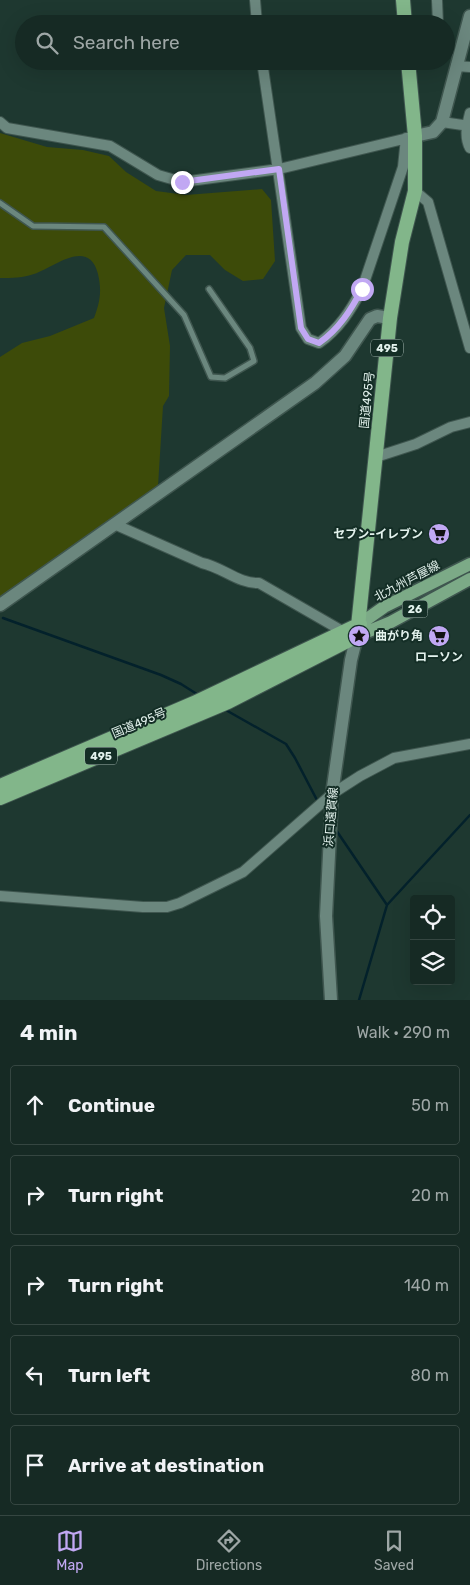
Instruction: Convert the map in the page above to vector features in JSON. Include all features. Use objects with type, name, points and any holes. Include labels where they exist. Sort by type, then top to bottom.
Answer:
[{"type":"highway","points":[[404,0],[405,15]]},
{"type":"highway","name":"国道495号","points":[[354,631],[376,457],[390,318],[402,242],[414,191],[408,70]]},
{"type":"highway","name":"国道495号","points":[[0,798],[198,708],[218,690],[354,631]]},
{"type":"highway","name":"国道495号","points":[[0,786],[198,708],[228,702],[354,631]]},
{"type":"main road","name":"北九州芦屋線","points":[[354,631],[384,607],[470,564]]},
{"type":"main road","name":"26","points":[[354,631],[391,622],[470,579]]},
{"type":"street","points":[[255,0],[256,15]]},
{"type":"street","points":[[437,0],[438,15]]},
{"type":"street","points":[[0,122],[7,128],[16,130],[110,146],[158,175],[182,182],[279,169],[433,132],[442,122],[470,16]]},
{"type":"street","points":[[456,66],[470,67]]},
{"type":"street","points":[[263,70],[301,328],[308,339],[319,343],[340,324],[362,289],[411,137]]},
{"type":"street","points":[[470,113],[467,143],[470,148]]},
{"type":"street","points":[[442,122],[468,126]]},
{"type":"street","points":[[414,191],[428,202],[470,346]]},
{"type":"street","points":[[0,605],[334,368],[356,342],[370,319],[377,316],[390,318]]},
{"type":"street","points":[[376,457],[416,444],[451,427],[470,422]]},
{"type":"street","points":[[114,524],[250,583],[259,583],[354,631]]},
{"type":"street","name":"浜口遠賀線","points":[[331,1000],[326,916],[332,794],[354,631]]},
{"type":"street","points":[[0,896],[143,907],[167,907],[180,903],[243,872],[332,794],[360,776],[394,758],[470,744]]},
{"type":"lane","points":[[0,202],[33,226],[104,227],[184,315],[211,377],[226,378],[254,361],[250,348],[209,289]]},
{"type":"green space","points":[[0,133],[47,147],[83,150],[109,156],[126,172],[156,191],[186,195],[262,189],[271,200],[275,261],[263,279],[243,281],[225,270],[210,255],[186,255],[172,270],[164,308],[170,346],[169,396],[163,406],[158,486],[153,496],[16,586],[0,600],[0,357],[22,343],[50,336],[94,318],[100,291],[98,274],[93,263],[87,257],[70,258],[30,275],[17,278],[0,278]]},
{"type":"waterway","points":[[3,618],[161,675],[181,684],[200,696]]},
{"type":"waterway","points":[[224,709],[286,744],[318,802]]},
{"type":"waterway","points":[[359,1000],[387,905],[470,815]]},
{"type":"waterway","points":[[336,830],[387,905]]},
{"type":"place","name":"セブン-イレブン","points":[[439,534]]},
{"type":"place","name":"曲がり角","points":[[359,636]]},
{"type":"place","name":"ローソン","points":[[439,636]]},
{"type":"route","points":[[182,182],[279,169],[301,328],[308,339],[319,343],[330,335],[353,307],[362,289]]}]
